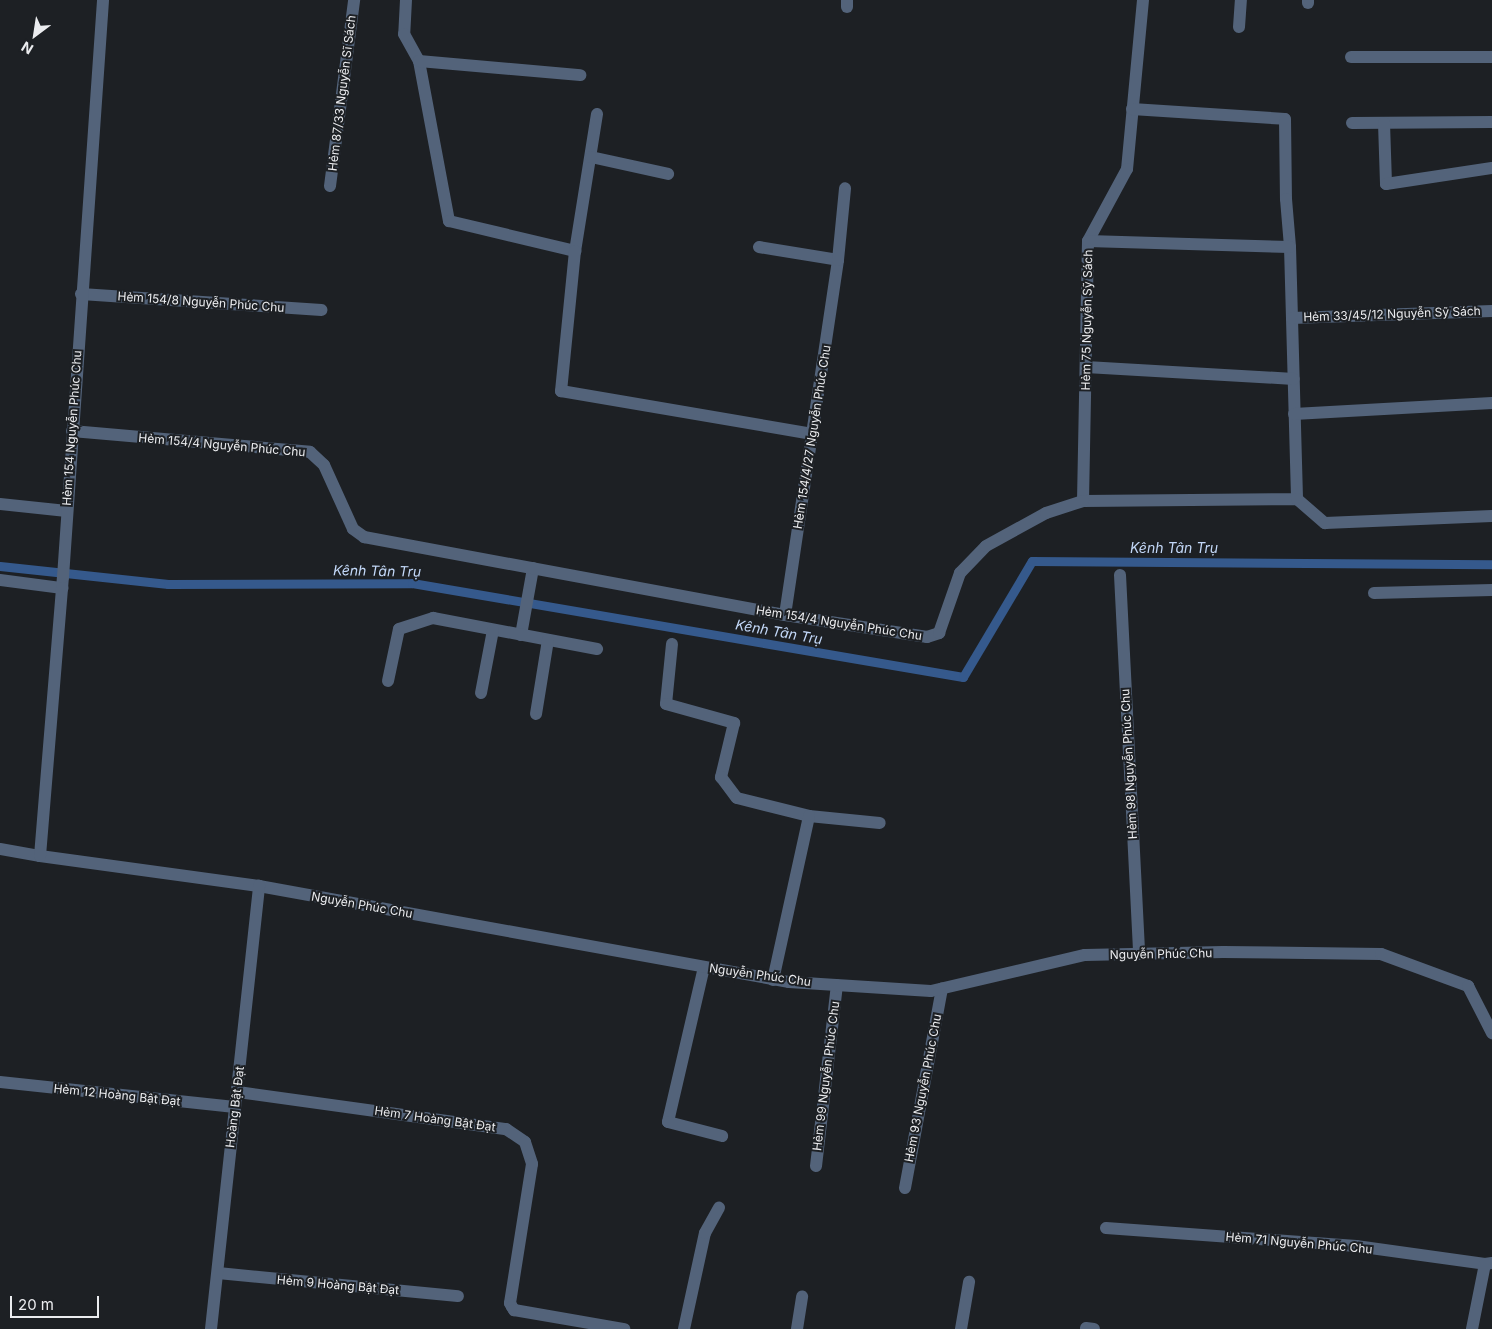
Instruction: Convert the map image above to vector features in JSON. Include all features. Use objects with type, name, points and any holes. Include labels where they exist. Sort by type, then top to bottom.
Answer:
[{"type":"street","name":"Hẻm 154 Nguyễn Phúc Chu","points":[[40,856],[66,532],[103,0]]},
{"type":"street","name":"Hẻm 87/33 Nguyễn Sĩ Sách","points":[[330,186],[354,0]]},
{"type":"street","points":[[406,0],[404,34],[419,61],[449,221],[575,251]]},
{"type":"street","name":"Hẻm 75 Nguyễn Sỹ Sách","points":[[1083,501],[1088,241],[1126,169],[1143,0]]},
{"type":"street","points":[[1239,27],[1241,0]]},
{"type":"street","points":[[1351,57],[1492,57]]},
{"type":"street","points":[[419,61],[580,75]]},
{"type":"street","points":[[1132,109],[1285,119],[1286,199],[1290,247],[1297,499],[1326,523],[1492,516]]},
{"type":"street","points":[[597,114],[575,251],[561,391],[812,434]]},
{"type":"street","points":[[1352,123],[1492,122]]},
{"type":"street","points":[[1384,123],[1386,184],[1492,168]]},
{"type":"street","points":[[591,157],[668,174]]},
{"type":"street","name":"Hẻm 154/4/27 Nguyễn Phúc Chu","points":[[785,615],[838,260],[845,188]]},
{"type":"street","points":[[1088,241],[1290,247]]},
{"type":"street","points":[[759,247],[838,260]]},
{"type":"street","name":"Hẻm 154/8 Nguyễn Phúc Chu","points":[[82,294],[321,310]]},
{"type":"street","name":"Hẻm 33/45/12 Nguyễn Sỹ Sách","points":[[1292,318],[1492,310]]},
{"type":"street","points":[[1086,367],[1294,379]]},
{"type":"street","points":[[1294,414],[1492,403]]},
{"type":"street","name":"Hẻm 154/4 Nguyễn Phúc Chu","points":[[72,431],[310,452],[324,465],[354,529],[364,537],[785,615],[927,637],[939,633],[960,573],[986,546],[1046,513],[1083,501],[1297,499]]},
{"type":"street","points":[[0,504],[67,511]]},
{"type":"street","points":[[522,629],[533,568]]},
{"type":"street","name":"Hẻm 98 Nguyễn Phúc Chu","points":[[1120,575],[1139,954]]},
{"type":"street","points":[[0,580],[62,582]]},
{"type":"street","points":[[1374,593],[1492,590]]},
{"type":"street","points":[[388,681],[399,629],[433,618],[493,630],[522,629],[548,640],[598,649]]},
{"type":"street","points":[[481,693],[493,630]]},
{"type":"street","points":[[536,714],[548,640]]},
{"type":"street","points":[[672,644],[666,704],[734,723],[721,777],[737,798],[809,816],[880,823]]},
{"type":"street","points":[[774,980],[809,816]]},
{"type":"street","name":"Nguyễn Phúc Chu","points":[[0,849],[259,886],[774,980],[837,985],[930,990],[1085,955],[1381,954],[1468,986],[1492,1033]]},
{"type":"street","name":"Hoàng Bật Đạt","points":[[211,1329],[259,886]]},
{"type":"street","points":[[704,967],[668,1122],[722,1136]]},
{"type":"street","name":"Hẻm 99 Nguyễn Phúc Chu","points":[[816,1166],[837,985]]},
{"type":"street","name":"Hẻm 93 Nguyễn Phúc Chu","points":[[905,1188],[942,988]]},
{"type":"street","name":"Hẻm 12 Hoàng Bật Đạt","points":[[0,1082],[235,1107]]},
{"type":"street","name":"Hẻm 7 Hoàng Bật Đạt","points":[[238,1092],[506,1128],[525,1142],[532,1164],[510,1303],[512,1307],[514,1310],[624,1329]]},
{"type":"street","points":[[684,1329],[705,1234],[719,1208]]},
{"type":"street","name":"Hẻm 71 Nguyễn Phúc Chu","points":[[1106,1228],[1356,1246],[1488,1263]]},
{"type":"street","points":[[1472,1329],[1488,1263]]},
{"type":"street","name":"Hẻm 9 Hoàng Bật Đạt","points":[[218,1273],[458,1296]]},
{"type":"street","points":[[961,1329],[968,1282]]},
{"type":"street","points":[[797,1329],[802,1296]]},
{"type":"waterway","name":"Kênh Tân Trụ","points":[[0,566],[168,584],[412,583],[963,677],[1032,561],[1492,564]]}]
